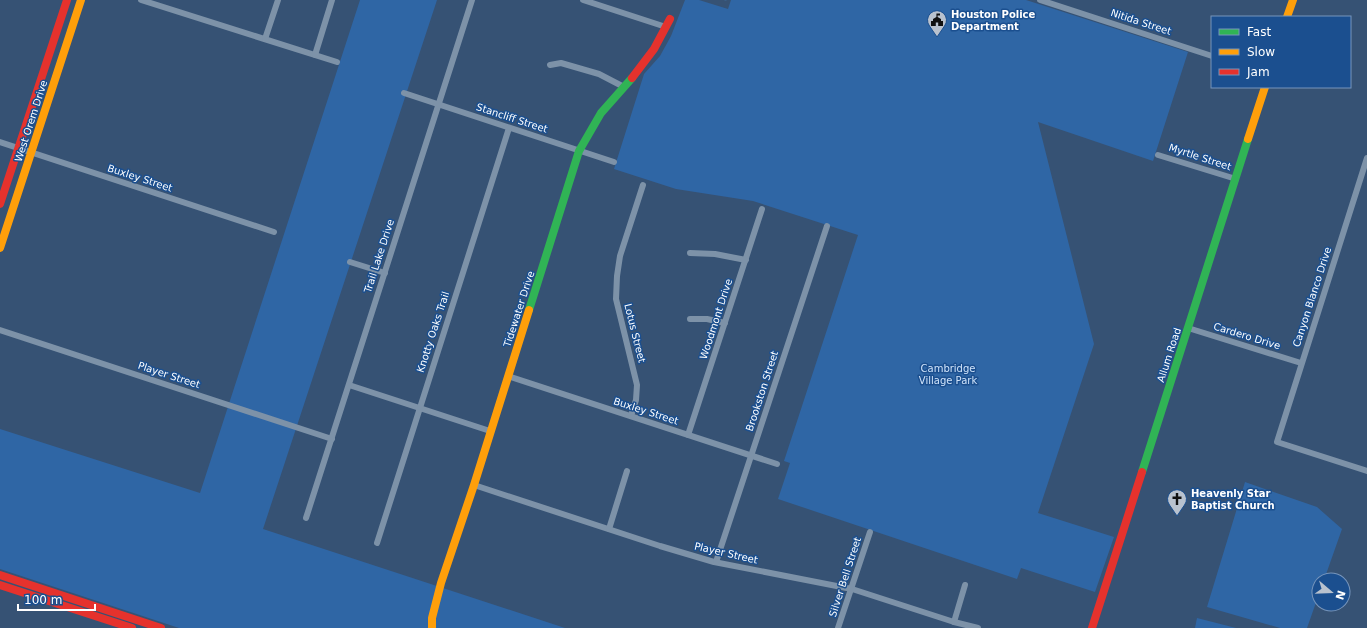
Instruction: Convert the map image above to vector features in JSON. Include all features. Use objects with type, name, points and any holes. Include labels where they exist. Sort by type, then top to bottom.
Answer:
[{"type":"street","name":"West Orem Drive","points":[[0,204],[67,0]]},
{"type":"street","name":"West Orem Drive","points":[[0,248],[2,236],[81,0]]},
{"type":"street","points":[[141,0],[337,62]]},
{"type":"street","points":[[265,39],[278,0]]},
{"type":"street","points":[[315,55],[332,0]]},
{"type":"street","name":"Trail Lake Drive","points":[[306,518],[472,0]]},
{"type":"street","points":[[583,0],[666,28]]},
{"type":"street","name":"Nitida Street","points":[[1040,0],[1211,56]]},
{"type":"street","points":[[1287,16],[1293,0]]},
{"type":"street","name":"Tidewater Drive","points":[[432,628],[432,618],[441,583],[474,485],[579,151],[589,131],[602,113],[652,52],[670,19]]},
{"type":"street","points":[[48,56],[61,60]]},
{"type":"street","points":[[550,65],[561,63],[599,74],[624,87]]},
{"type":"street","name":"Allum Road","points":[[1092,628],[1265,88]]},
{"type":"street","name":"Stancliff Street","points":[[404,94],[614,162]]},
{"type":"street","name":"Knotty Oaks Trail","points":[[377,542],[509,128]]},
{"type":"street","name":"Buxley Street","points":[[0,142],[274,232]]},
{"type":"street","name":"Myrtle Street","points":[[1158,155],[1236,179]]},
{"type":"street","name":"Canyon Blanco Drive","points":[[1367,158],[1301,362],[1277,442],[1367,471]]},
{"type":"street","name":"Lotus Street","points":[[631,416],[636,400],[637,385],[616,299],[617,276],[620,256],[643,185]]},
{"type":"street","name":"Woodmont Drive","points":[[688,435],[762,209]]},
{"type":"street","name":"Brookston Street","points":[[716,562],[827,226]]},
{"type":"street","points":[[690,253],[715,254],[746,260]]},
{"type":"street","points":[[350,262],[384,274]]},
{"type":"street","points":[[690,319],[707,319],[725,323]]},
{"type":"street","name":"Cardero Drive","points":[[1188,328],[1301,362]]},
{"type":"street","name":"Player Street","points":[[0,330],[332,439]]},
{"type":"street","name":"Buxley Street","points":[[508,376],[777,464]]},
{"type":"street","points":[[350,384],[490,431]]},
{"type":"street","points":[[609,529],[627,471]]},
{"type":"street","name":"Player Street","points":[[474,485],[660,546],[716,562],[852,589],[954,622],[978,628]]},
{"type":"street","name":"Silver Bell Street","points":[[838,628],[870,532]]},
{"type":"street","points":[[132,628],[2,585],[3,576],[150,626],[161,628]]},
{"type":"street","points":[[954,622],[965,585]]},
{"type":"street","points":[[75,610],[78,601]]},
{"type":"green space","points":[[360,0],[437,0],[263,529],[565,628],[179,628],[0,569],[0,429],[200,493]]},
{"type":"green space","name":"Cambridge Village Park","points":[[685,0],[699,0],[728,9],[731,0],[1026,0],[1188,52],[1153,161],[1038,122],[1094,344],[1038,513],[1114,537],[1095,592],[1021,568],[1017,579],[778,499],[790,463],[784,461],[858,235],[753,201],[676,189],[614,169],[644,74],[660,56],[671,36]]},
{"type":"green space","points":[[1245,482],[1317,507],[1342,529],[1327,572],[1311,572],[1311,612],[1313,612],[1307,628],[1280,628],[1207,607]]},
{"type":"green space","points":[[1197,618],[1236,628],[1195,628]]},
{"type":"traffic: fast","points":[[529,310],[579,151],[601,113],[632,78]]},
{"type":"traffic: fast","points":[[1142,472],[1248,139]]},
{"type":"traffic: slow","points":[[0,248],[81,0]]},
{"type":"traffic: slow","points":[[1287,16],[1293,0]]},
{"type":"traffic: slow","points":[[1248,139],[1265,88]]},
{"type":"traffic: slow","points":[[432,628],[432,618],[441,583],[474,485],[529,310]]},
{"type":"traffic: jam","points":[[0,204],[67,0]]},
{"type":"traffic: jam","points":[[632,78],[654,49],[670,19]]},
{"type":"traffic: jam","points":[[1092,628],[1142,472]]},
{"type":"traffic: jam","points":[[0,575],[161,628]]},
{"type":"traffic: jam","points":[[0,585],[132,628]]},
{"type":"place","name":"Houston Police Department","points":[[937,37]]},
{"type":"place","name":"Heavenly Star Baptist Church","points":[[1177,516]]}]
